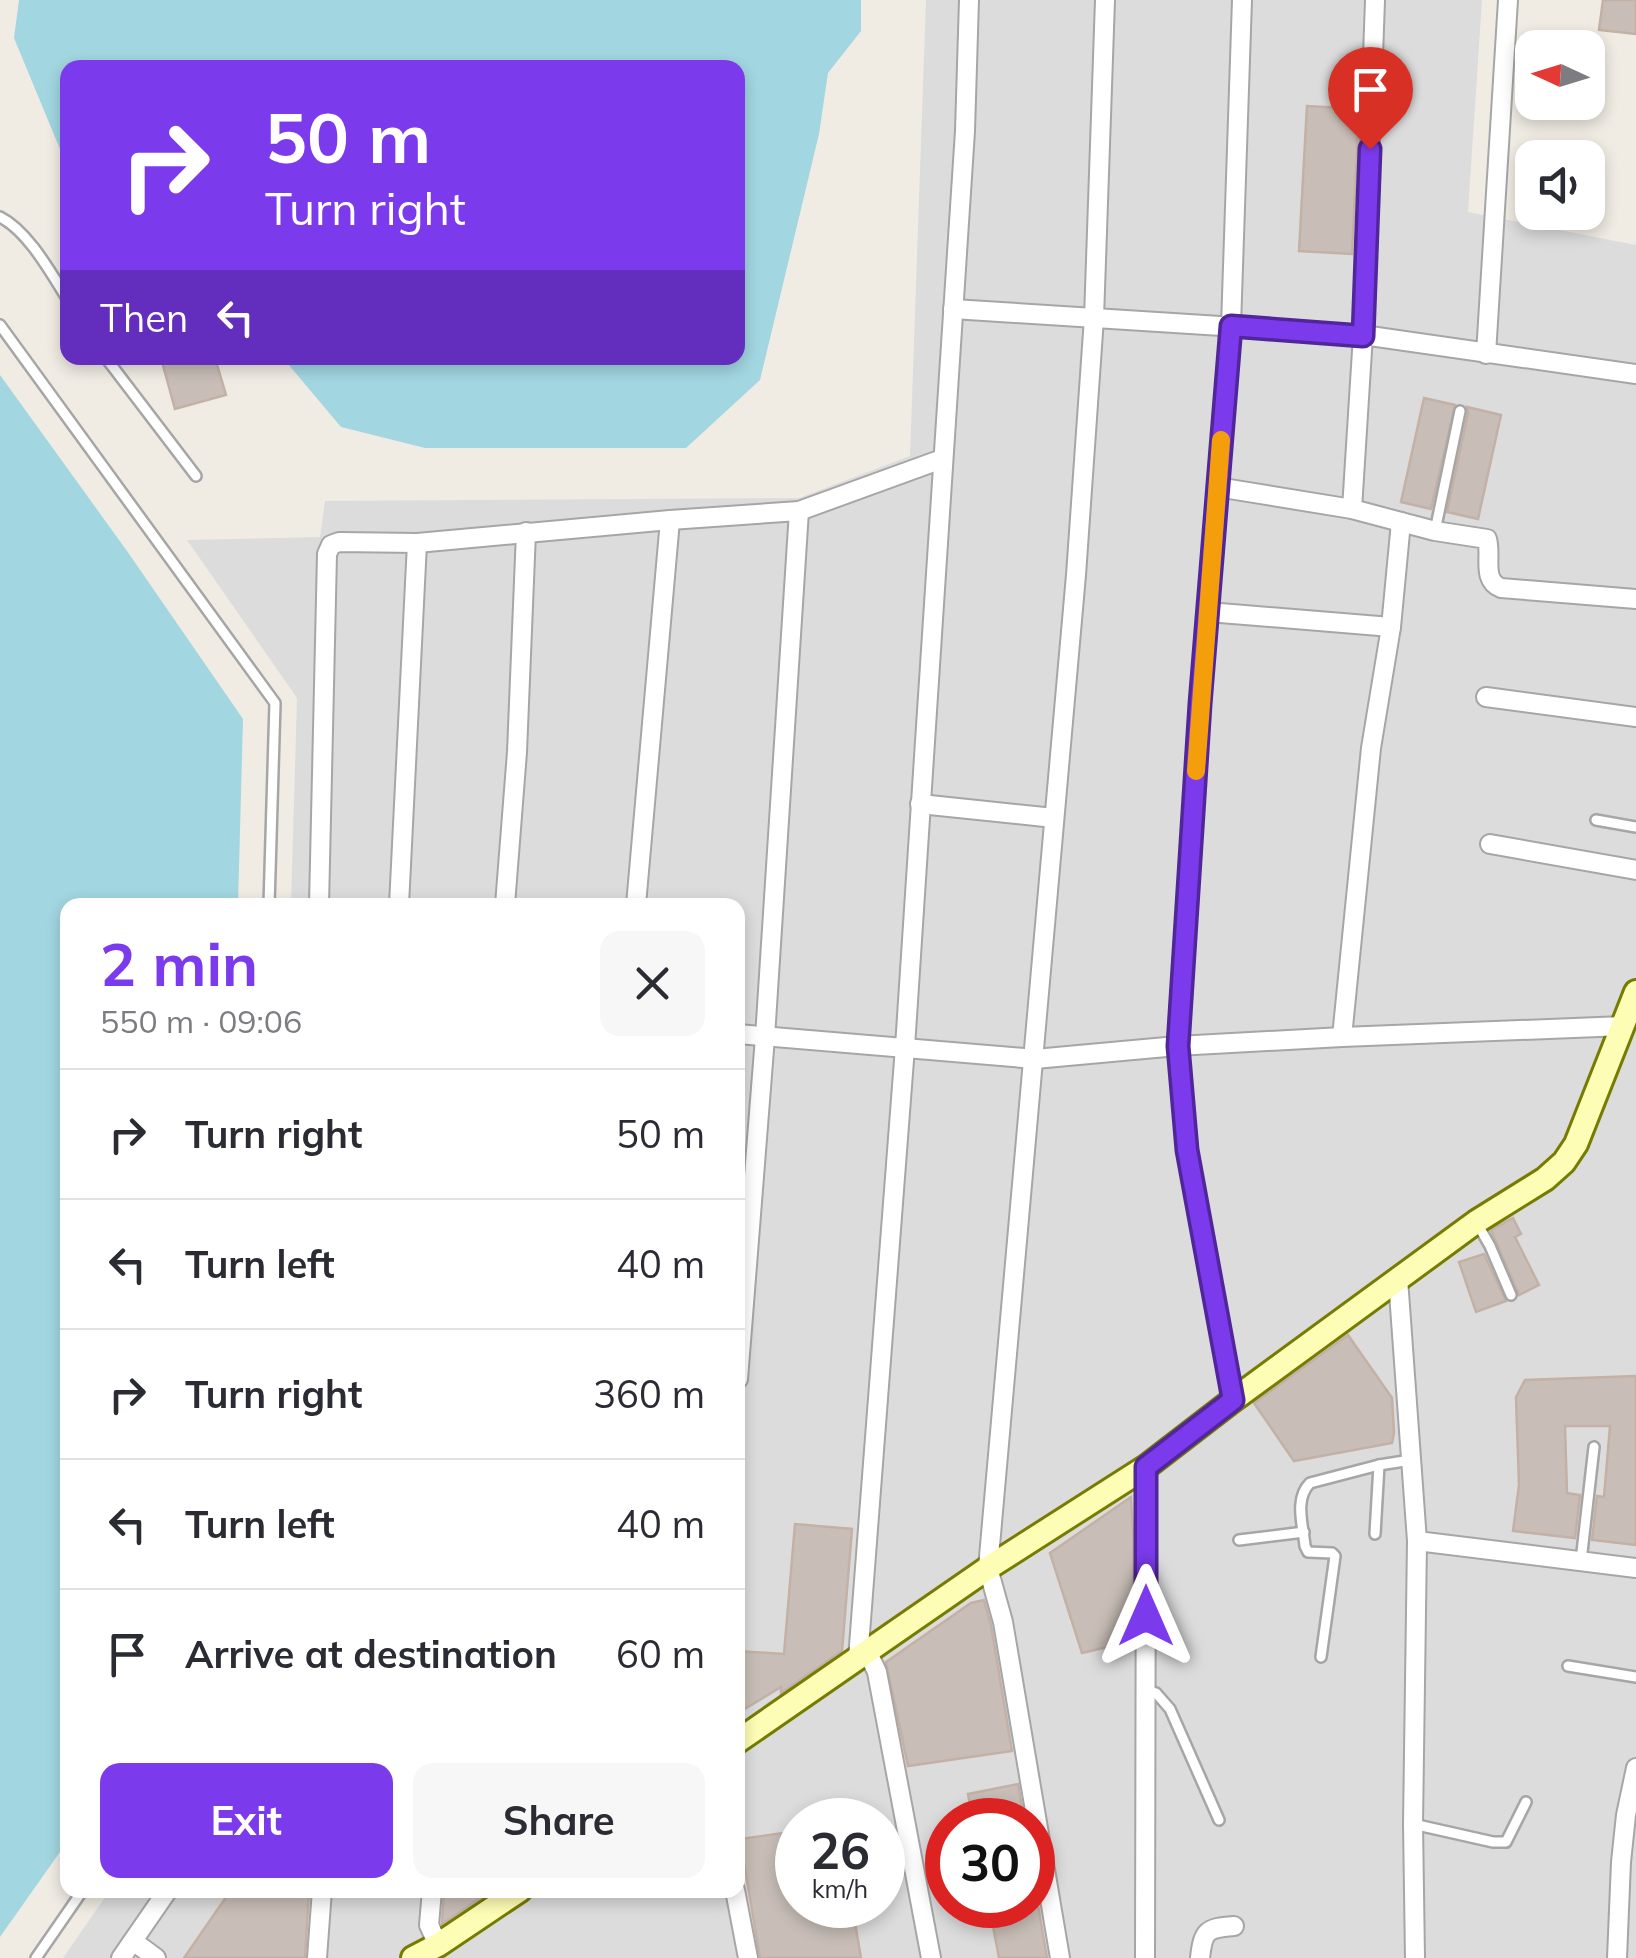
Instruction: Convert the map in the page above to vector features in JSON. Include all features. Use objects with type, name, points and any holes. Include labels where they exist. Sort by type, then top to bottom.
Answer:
[{"type":"street","points":[[931,1958],[877,1672],[863,1656],[965,132],[969,0]]},
{"type":"street","points":[[1060,1958],[1003,1622],[988,1568],[1076,574],[1094,318],[1105,0]]},
{"type":"street","points":[[1233,1400],[1187,1150],[1178,1046],[1231,326],[1242,0]]},
{"type":"street","points":[[1352,509],[1363,336],[1375,0]]},
{"type":"street","points":[[1486,354],[1508,0]]},
{"type":"street","points":[[953,309],[1363,336],[1636,374]]},
{"type":"street","points":[[319,898],[327,554],[331,545],[417,543],[799,510],[942,459]]},
{"type":"street","points":[[1217,487],[1352,509],[1435,531],[1487,539],[1489,578],[1501,588],[1636,599]]},
{"type":"street","points":[[745,1287],[799,510]]},
{"type":"street","points":[[637,898],[670,520]]},
{"type":"street","points":[[1342,1037],[1372,748],[1391,627],[1401,522]]},
{"type":"street","points":[[506,898],[517,752],[526,532]]},
{"type":"street","points":[[399,898],[417,543]]},
{"type":"street","points":[[1208,612],[1391,627]]},
{"type":"street","points":[[1486,697],[1636,718]]},
{"type":"street","points":[[920,804],[1054,818]]},
{"type":"street","points":[[1490,844],[1636,870]]},
{"type":"street","points":[[745,1737],[988,1568],[1146,1467],[1476,1222],[1545,1179],[1571,1154],[1636,992]]},
{"type":"street","points":[[745,1035],[1035,1059],[1178,1046],[1624,1026]]},
{"type":"street","points":[[1398,1279],[1417,1540],[1415,1958]]},
{"type":"street","points":[[1145,1958],[1146,1467]]},
{"type":"street","points":[[1417,1540],[1636,1568]]},
{"type":"street","points":[[1618,1958],[1621,1862],[1636,1768]]},
{"type":"street","points":[[121,1958],[162,1898]]},
{"type":"street","points":[[317,1958],[321,1898]]},
{"type":"street","points":[[431,1898],[429,1925],[438,1946]]},
{"type":"street","points":[[413,1958],[438,1946],[508,1898]]},
{"type":"street","points":[[737,1898],[748,1958]]},
{"type":"street","points":[[1200,1958],[1206,1932],[1234,1926]]},
{"type":"street","points":[[132,1942],[156,1958]]},
{"type":"lane","points":[[0,217],[41,257],[60,287]]},
{"type":"lane","points":[[0,325],[275,703],[269,898]]},
{"type":"lane","points":[[111,365],[196,476]]},
{"type":"lane","points":[[1435,531],[1460,411]]},
{"type":"lane","points":[[1596,820],[1636,827]]},
{"type":"lane","points":[[1476,1222],[1510,1295]]},
{"type":"lane","points":[[1581,1560],[1594,1447]]},
{"type":"lane","points":[[1321,1657],[1335,1556],[1308,1552],[1300,1497],[1310,1483],[1411,1460]]},
{"type":"lane","points":[[1375,1534],[1380,1465]]},
{"type":"lane","points":[[1239,1540],[1304,1532]]},
{"type":"lane","points":[[1568,1666],[1636,1676]]},
{"type":"lane","points":[[1146,1690],[1156,1692],[1170,1709],[1219,1820]]},
{"type":"lane","points":[[1413,1824],[1506,1842],[1526,1802]]},
{"type":"lane","points":[[36,1958],[77,1898]]},
{"type":"shaded area","points":[[926,0],[1482,0],[1468,212],[1515,221],[1515,230],[1560,230],[1636,245],[1636,1958],[63,1958],[104,1898],[745,1898],[745,898],[291,898],[297,698],[187,540],[320,537],[325,501],[799,498],[910,456]]},
{"type":"water","points":[[19,0],[861,0],[861,31],[828,73],[819,134],[760,380],[686,448],[425,448],[341,427],[289,365],[745,365],[745,60],[60,60],[60,149],[14,38]]},
{"type":"water","points":[[0,375],[243,719],[238,898],[60,898],[60,1852],[0,1937]]},
{"type":"building","points":[[1603,0],[1636,0],[1636,34],[1599,30]]},
{"type":"building","points":[[1307,106],[1359,109],[1352,254],[1299,251]]},
{"type":"building","points":[[163,365],[217,365],[226,395],[175,409]]},
{"type":"building","points":[[1424,398],[1455,405],[1431,509],[1401,502]]},
{"type":"building","points":[[1467,407],[1501,415],[1478,519],[1447,512]]},
{"type":"building","points":[[1513,1218],[1521,1234],[1515,1237],[1539,1285],[1519,1295],[1491,1230]]},
{"type":"building","points":[[1484,1254],[1506,1301],[1476,1312],[1459,1262]]},
{"type":"building","points":[[1348,1335],[1392,1398],[1392,1443],[1294,1461],[1254,1403]]},
{"type":"building","points":[[1636,1376],[1636,1545],[1592,1540],[1597,1496],[1604,1497],[1610,1426],[1565,1426],[1567,1493],[1580,1495],[1575,1538],[1513,1531],[1519,1485],[1516,1397],[1525,1380]]},
{"type":"building","points":[[1131,1497],[1133,1641],[1082,1653],[1050,1553]]},
{"type":"building","points":[[795,1524],[852,1529],[842,1651],[781,1693],[781,1687],[745,1709],[745,1651],[784,1654]]},
{"type":"building","points":[[984,1600],[1012,1751],[908,1766],[886,1662],[971,1603]]},
{"type":"building","points":[[1018,1784],[1020,1798],[969,1798],[968,1794]]},
{"type":"building","points":[[775,1834],[775,1928],[856,1928],[861,1958],[760,1958],[745,1869],[745,1838]]},
{"type":"building","points":[[225,1898],[309,1898],[305,1958],[184,1958]]},
{"type":"building","points":[[444,1898],[480,1898],[442,1924]]},
{"type":"building","points":[[993,1928],[1042,1928],[1047,1958],[999,1958]]},
{"type":"slow traffic","points":[[1196,771],[1221,440]]},
{"type":"route","points":[[1146,1616],[1146,1467],[1233,1400],[1187,1150],[1178,1046],[1200,704],[1231,326],[1363,336],[1370,149]]}]
